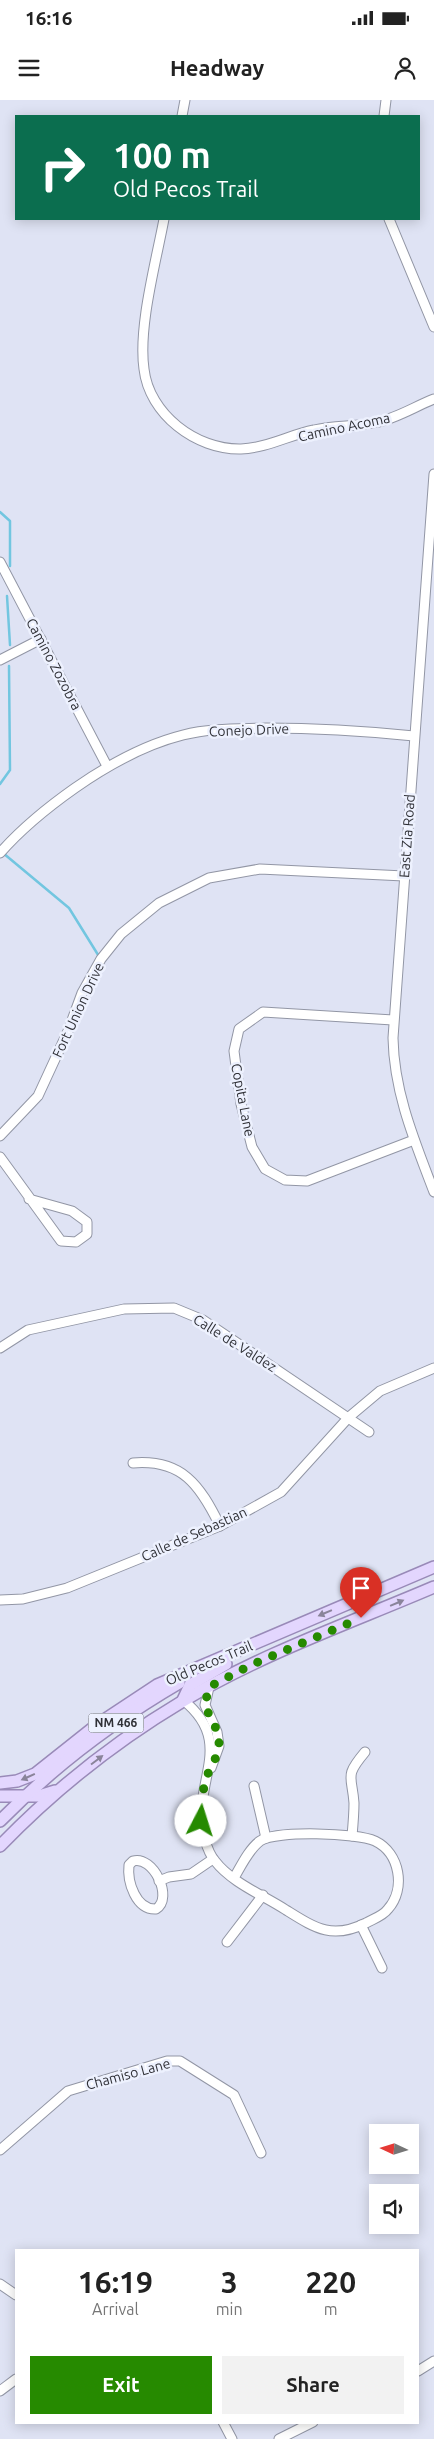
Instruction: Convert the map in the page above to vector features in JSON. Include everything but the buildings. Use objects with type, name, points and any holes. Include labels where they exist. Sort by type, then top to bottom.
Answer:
[{"type":"main road","name":"Old Pecos Trail","points":[[0,1782],[28,1779],[121,1707],[157,1685],[218,1661],[263,1639],[434,1567]]},
{"type":"main road","name":"Old Pecos Trail","points":[[0,1796],[23,1797],[59,1790],[112,1748],[183,1700],[251,1665],[434,1587]]},
{"type":"main road","points":[[183,1700],[190,1685],[263,1639]]},
{"type":"main road","name":"NM 466","points":[[0,1821],[23,1797],[102,1732],[159,1695],[218,1661]]},
{"type":"main road","name":"NM 466","points":[[0,1846],[59,1790]]},
{"type":"street","points":[[182,115],[185,100]]},
{"type":"street","points":[[384,115],[386,100]]},
{"type":"street","name":"Camino Acoma","points":[[164,220],[145,323],[144,369],[150,392],[164,414],[187,433],[221,446],[253,447],[272,444],[311,430],[376,423],[434,400]]},
{"type":"street","points":[[389,220],[434,327]]},
{"type":"street","name":"East Zia Road","points":[[434,474],[393,1020],[393,1055],[398,1089],[414,1140],[434,1192]]},
{"type":"street","name":"Camino Zozobra","points":[[0,562],[107,766]]},
{"type":"street","points":[[0,660],[41,639]]},
{"type":"street","name":"Conejo Drive","points":[[0,853],[18,833],[55,802],[107,766],[147,748],[183,735],[219,729],[324,728],[414,736]]},
{"type":"street","name":"Fort Union Drive","points":[[0,1136],[38,1096],[68,1031],[82,994],[101,959],[121,934],[159,903],[209,878],[260,869],[404,876]]},
{"type":"street","name":"Copita Lane","points":[[393,1020],[264,1012],[239,1029],[234,1051],[241,1104],[252,1147],[266,1169],[285,1180],[307,1181],[414,1140]]},
{"type":"street","points":[[0,1157],[30,1199],[61,1241],[76,1242],[87,1234],[87,1222],[78,1213],[30,1199]]},
{"type":"street","name":"Calle de Valdez","points":[[0,1348],[28,1330],[124,1309],[174,1308],[203,1320],[370,1432]]},
{"type":"street","name":"Calle de Sebastian","points":[[0,1600],[23,1599],[68,1588],[220,1526],[281,1492],[349,1417],[380,1391],[430,1370]]},
{"type":"street","points":[[132,1463],[152,1462],[186,1475],[206,1498],[220,1526]]},
{"type":"street","points":[[208,1773],[217,1755],[219,1746],[217,1732],[205,1705],[209,1687]]},
{"type":"street","points":[[183,1700],[200,1716],[209,1734],[212,1747],[202,1800],[201,1821],[207,1846],[213,1859],[234,1878],[311,1925],[327,1931],[342,1931],[361,1925],[382,1914],[390,1907],[396,1894],[398,1872],[384,1846],[368,1838],[283,1834],[266,1838],[253,1848],[234,1878]]},
{"type":"street","points":[[352,1836],[354,1804],[349,1777],[354,1766],[365,1752]]},
{"type":"street","points":[[254,1786],[266,1838]]},
{"type":"street","points":[[159,1881],[190,1874],[213,1859]]},
{"type":"street","points":[[136,1860],[146,1863],[159,1881],[163,1897],[161,1905],[156,1909],[150,1909],[142,1905],[134,1892],[129,1876],[129,1866],[136,1860]]},
{"type":"street","points":[[226,1942],[263,1895]]},
{"type":"street","points":[[361,1925],[382,1968]]},
{"type":"street","name":"Chamiso Lane","points":[[0,2150],[68,2091],[167,2061],[180,2061],[234,2095],[260,2153]]},
{"type":"street","points":[[0,2284],[15,2294]]},
{"type":"street","points":[[419,2370],[434,2361]]},
{"type":"street","points":[[0,2390],[15,2380]]},
{"type":"street","points":[[224,2424],[232,2439]]},
{"type":"street","points":[[279,2439],[309,2424]]},
{"type":"waterway","points":[[0,512],[10,521],[10,566]]},
{"type":"waterway","points":[[7,596],[10,645]]},
{"type":"waterway","points":[[0,784],[10,770],[9,666]]},
{"type":"waterway","points":[[3,853],[69,908],[100,958]]},
{"type":"route","points":[[201,1821],[200,1811],[208,1773],[217,1755],[219,1746],[217,1732],[205,1705],[209,1687],[251,1665],[361,1618]]}]
